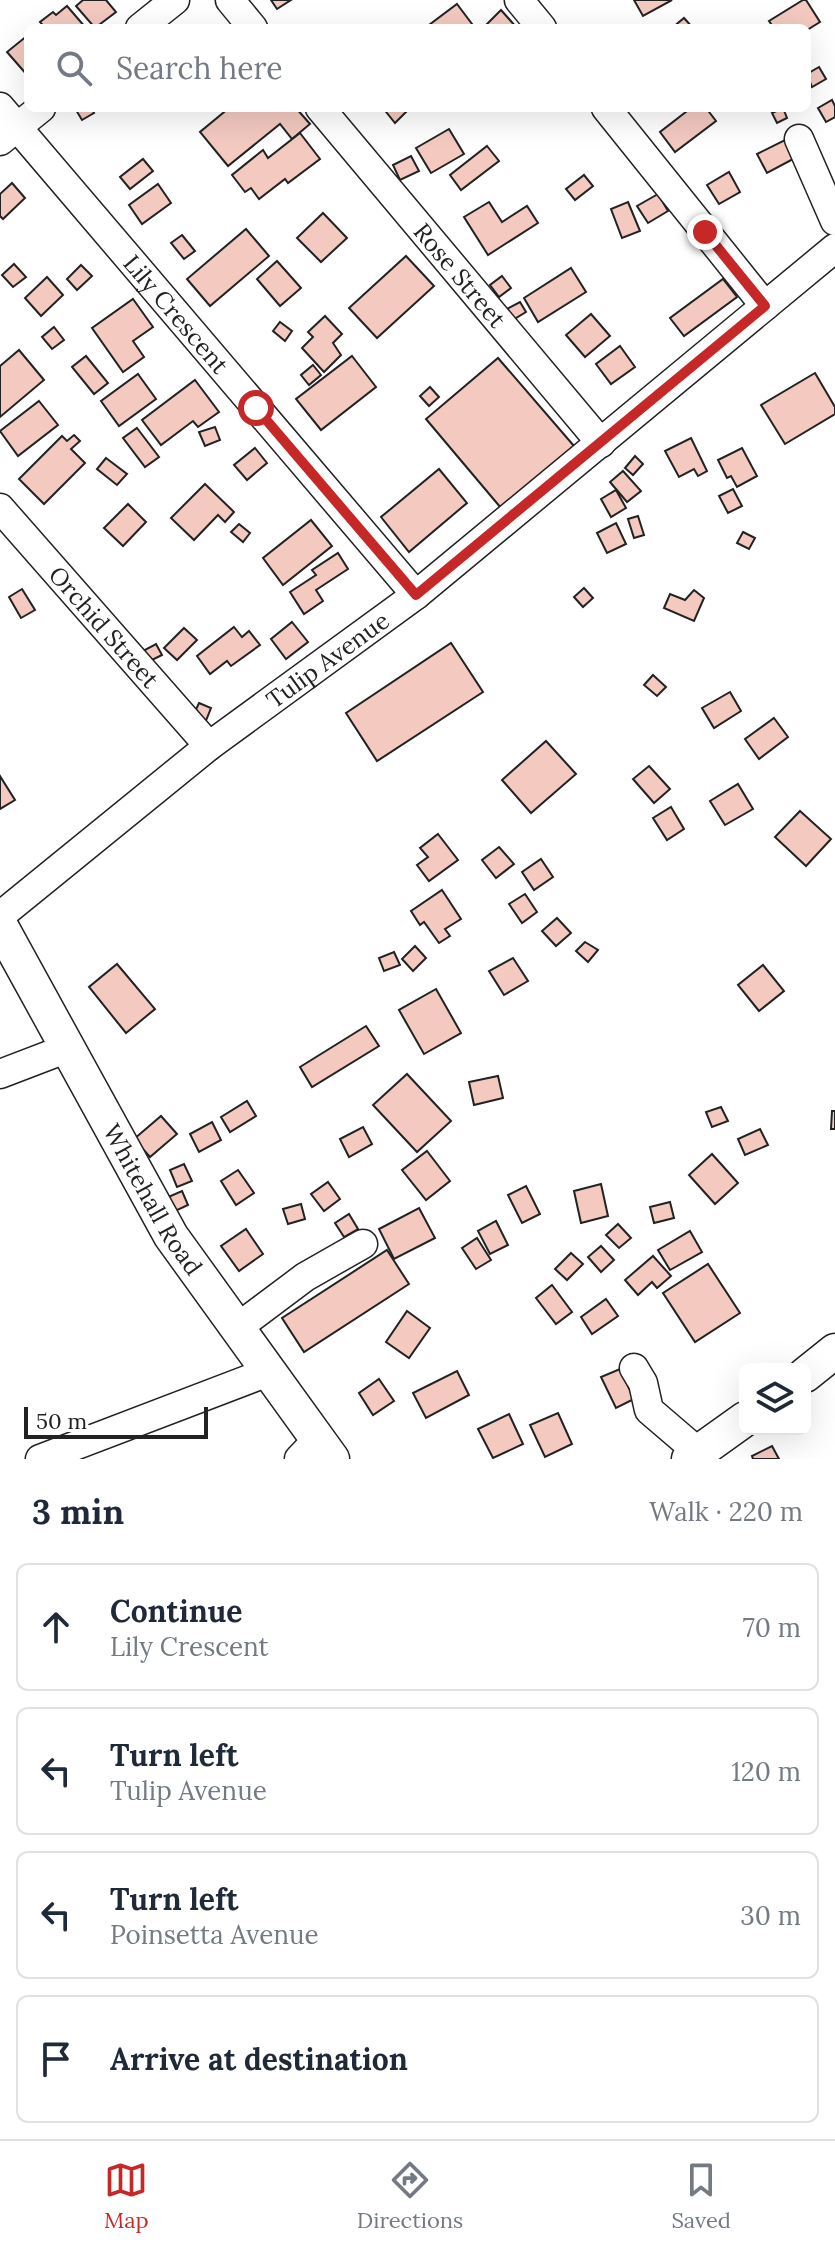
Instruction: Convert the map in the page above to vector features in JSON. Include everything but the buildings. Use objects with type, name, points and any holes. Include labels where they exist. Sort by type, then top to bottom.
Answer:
[{"type":"main road","name":"Whitehall Road","points":[[0,925],[171,1236],[268,1372],[316,1452]]},
{"type":"main road","points":[[811,1370],[835,1351]]},
{"type":"main road","points":[[694,1456],[739,1423]]},
{"type":"street","points":[[145,24],[175,0]]},
{"type":"street","points":[[230,0],[250,24]]},
{"type":"street","points":[[519,0],[539,24]]},
{"type":"street","points":[[5,126],[33,112]]},
{"type":"street","name":"Rose Street","points":[[323,112],[601,443]]},
{"type":"street","points":[[609,112],[765,306]]},
{"type":"street","name":"Lily Crescent","points":[[5,126],[416,595]]},
{"type":"street","points":[[799,139],[835,221]]},
{"type":"street","name":"Tulip Avenue","points":[[0,916],[209,746],[416,595],[835,248]]},
{"type":"street","name":"Orchid Street","points":[[0,508],[209,746]]},
{"type":"street","points":[[0,1074],[68,1048]]},
{"type":"street","points":[[237,1328],[305,1277],[363,1244]]},
{"type":"street","points":[[634,1368],[643,1383],[649,1410],[694,1456]]},
{"type":"street","points":[[40,1459],[268,1372]]},
{"type":"route","points":[[256,408],[416,595],[765,306],[705,232]]}]
